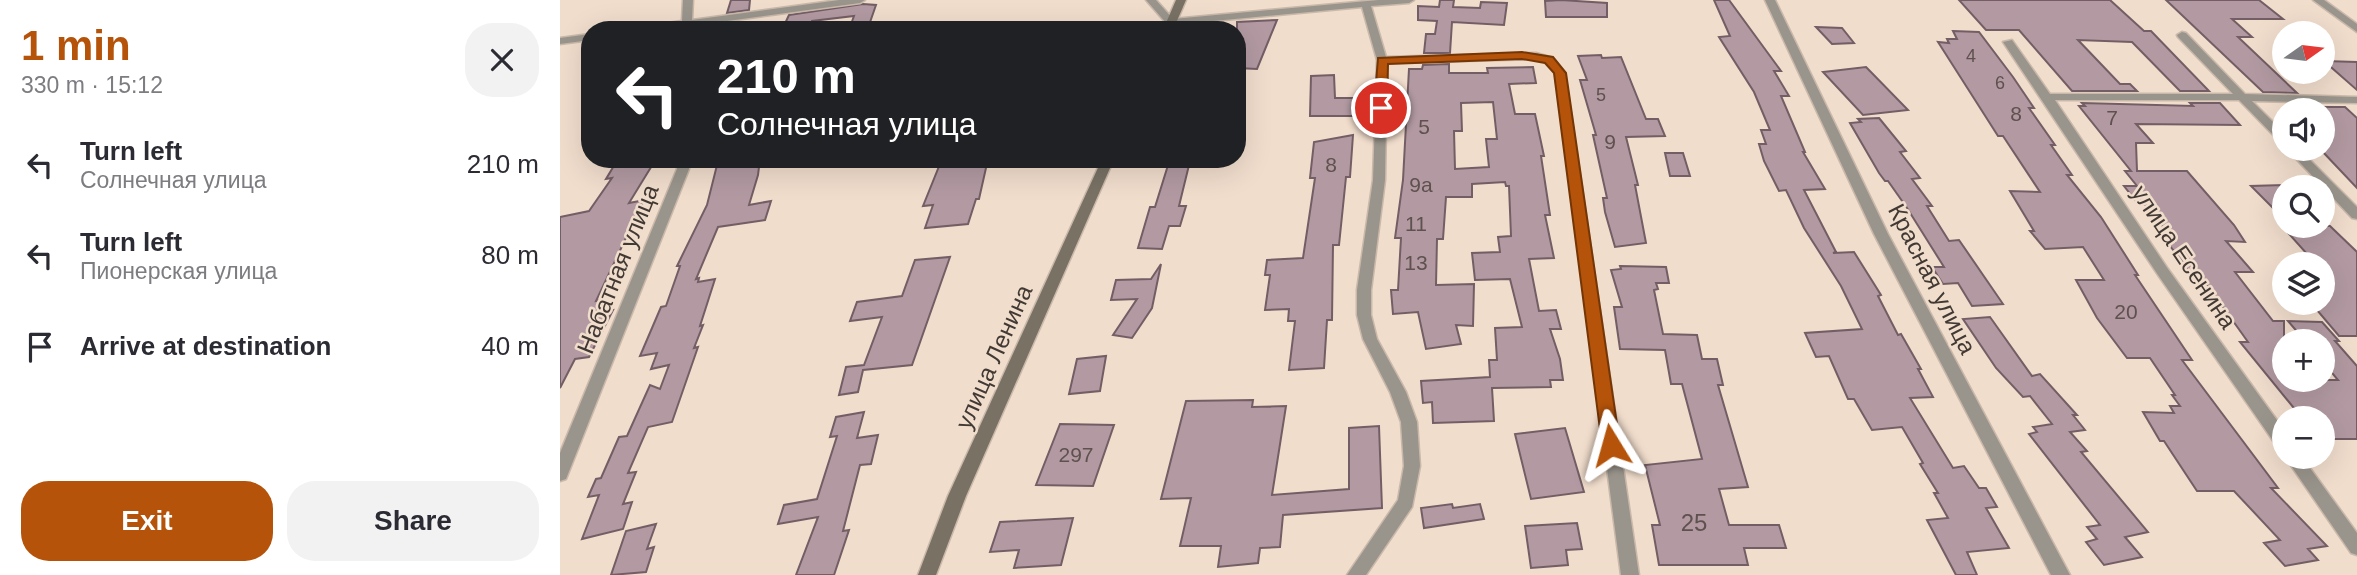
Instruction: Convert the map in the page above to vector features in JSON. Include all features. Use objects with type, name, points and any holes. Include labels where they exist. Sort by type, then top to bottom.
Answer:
[{"type":"street","points":[[687,21],[688,0]]},
{"type":"street","points":[[720,21],[860,0]]},
{"type":"street","points":[[1151,0],[1166,21]]},
{"type":"street","points":[[1172,21],[1181,0]]},
{"type":"street","points":[[1217,21],[1409,0]]},
{"type":"street","name":"Красная улица","points":[[1769,0],[1881,234],[2061,575]]},
{"type":"street","points":[[2318,0],[2357,29]]},
{"type":"street","points":[[1356,575],[1406,502],[1412,466],[1409,422],[1398,392],[1370,339],[1364,315],[1364,290],[1379,180],[1382,60],[1366,5]]},
{"type":"street","points":[[2182,34],[2272,128]]},
{"type":"street","points":[[560,41],[581,38]]},
{"type":"street","name":"улица Есенина","points":[[2008,42],[2163,272],[2272,426]]},
{"type":"street","points":[[1382,60],[1536,56],[1549,60],[1560,73],[1630,575]]},
{"type":"street","points":[[2047,97],[2357,100]]},
{"type":"street","points":[[2304,161],[2357,215]]},
{"type":"street","name":"Набатная улица","points":[[560,474],[683,168]]},
{"type":"street","name":"улица Ленина","points":[[927,575],[957,496],[1104,168]]},
{"type":"street","points":[[2302,469],[2357,547]]},
{"type":"building","points":[[731,0],[750,0],[749,10],[727,13]]},
{"type":"building","points":[[1440,0],[1454,0],[1453,7],[1480,8],[1481,2],[1507,3],[1504,25],[1452,22],[1450,53],[1424,53],[1426,34],[1435,34],[1437,21],[1418,20],[1418,6],[1439,7]]},
{"type":"building","points":[[1714,0],[1729,0],[1781,71],[1774,71],[1789,96],[1781,96],[1803,152],[1825,189],[1804,190],[1836,252],[1833,253],[1854,252],[1881,295],[1878,296],[1898,335],[1901,334],[1921,369],[1918,369],[1933,397],[1910,398],[1953,468],[1964,466],[1979,488],[1986,488],[1997,507],[1986,508],[2009,548],[1967,552],[1977,575],[1956,575],[1927,520],[1948,518],[1934,493],[1938,493],[1920,464],[1923,463],[1902,427],[1872,430],[1854,399],[1848,399],[1829,356],[1816,357],[1805,333],[1862,329],[1841,286],[1804,228],[1786,190],[1779,191],[1764,161],[1759,144],[1766,144],[1761,130],[1770,130],[1754,92],[1719,37],[1730,36]]},
{"type":"building","points":[[1959,0],[2110,0],[2144,31],[2151,31],[2209,91],[2180,91],[2132,42],[2078,40],[2120,84],[2130,84],[2137,91],[2072,91],[2019,30],[1986,30]]},
{"type":"building","points":[[2166,0],[2259,0],[2283,19],[2232,19],[2252,37],[2238,37],[2272,69],[2272,84],[2288,84],[2297,93],[2263,92]]},
{"type":"building","points":[[1545,1],[1607,3],[1607,17],[1546,17]]},
{"type":"building","points":[[863,4],[876,5],[870,21],[852,21],[854,16],[786,21],[789,15]]},
{"type":"building","points":[[1277,20],[1257,69],[1246,68],[1246,22]]},
{"type":"building","points":[[1816,27],[1842,28],[1854,43],[1832,44]]},
{"type":"building","points":[[1953,31],[1979,32],[2013,77],[2034,108],[2029,108],[2055,145],[2051,145],[2072,175],[2067,175],[2101,217],[2138,275],[2135,275],[2192,360],[2182,360],[2278,488],[2271,488],[2327,546],[2308,549],[2318,560],[2285,566],[2264,543],[2280,540],[2234,491],[2197,491],[2164,441],[2160,441],[2143,412],[2174,413],[2170,406],[2180,406],[2172,395],[2175,395],[2150,358],[2127,358],[2097,318],[2076,280],[2104,280],[2083,247],[2045,249],[2030,231],[2034,231],[2010,191],[2040,192],[2003,136],[1998,136],[1938,42],[1949,43],[1947,39],[1957,39]]},
{"type":"building","points":[[1601,55],[1602,58],[1621,57],[1646,119],[1658,119],[1665,136],[1626,137],[1638,185],[1635,185],[1646,243],[1615,247],[1605,212],[1603,198],[1607,198],[1593,135],[1596,135],[1580,80],[1587,80],[1578,56]]},
{"type":"building","points":[[2335,61],[2357,62],[2357,90],[2335,71]]},
{"type":"building","points":[[1449,64],[1449,73],[1488,73],[1487,68],[1533,67],[1536,83],[1509,84],[1515,114],[1535,114],[1544,156],[1541,156],[1550,215],[1545,215],[1554,258],[1529,259],[1539,311],[1556,310],[1561,329],[1550,329],[1560,359],[1563,380],[1550,380],[1551,387],[1492,388],[1494,421],[1433,423],[1432,402],[1423,403],[1421,381],[1490,377],[1489,360],[1497,360],[1495,328],[1522,327],[1510,279],[1475,280],[1472,253],[1500,252],[1498,237],[1511,236],[1509,186],[1506,186],[1505,182],[1472,184],[1472,197],[1446,197],[1443,239],[1437,239],[1436,285],[1474,284],[1473,326],[1456,325],[1461,344],[1426,349],[1418,312],[1393,314],[1391,290],[1398,290],[1401,238],[1395,238],[1403,180],[1409,69],[1422,69],[1423,65]],"holes":[[[1493,102],[1497,139],[1486,139],[1489,167],[1455,169],[1454,131],[1462,131],[1461,103]]]},
{"type":"building","points":[[1866,67],[1908,110],[1863,115],[1823,72]]},
{"type":"building","points":[[1334,75],[1335,98],[1358,98],[1356,116],[1310,116],[1311,76]]},
{"type":"building","points":[[2082,103],[2193,106],[2190,103],[2220,103],[2240,125],[2136,124],[2153,143],[2136,143],[2137,171],[2187,171],[2234,225],[2245,242],[2226,241],[2253,272],[2235,272],[2273,321],[2284,321],[2284,329],[2272,329],[2272,381],[2240,342],[2248,342],[2198,272],[2190,272],[2167,242],[2174,242],[2147,205],[2139,205],[2124,186],[2137,186],[2125,171],[2131,171],[2079,106],[2085,106]]},
{"type":"building","points":[[2335,107],[2345,107],[2357,118],[2357,188],[2331,161],[2335,161]]},
{"type":"building","points":[[1879,118],[1906,151],[1900,152],[1920,178],[1912,179],[1932,206],[1927,206],[1949,241],[1959,240],[2003,304],[1972,306],[1958,283],[1943,284],[1932,267],[1944,267],[1907,208],[1879,173],[1850,123],[1861,122],[1858,119]]},
{"type":"building","points":[[1353,135],[1350,177],[1346,177],[1339,245],[1333,245],[1332,320],[1327,320],[1324,368],[1289,370],[1295,321],[1288,321],[1289,309],[1265,310],[1270,275],[1265,275],[1267,260],[1303,258],[1315,178],[1310,178],[1314,142]]},
{"type":"building","points":[[1665,153],[1683,153],[1690,176],[1670,176]]},
{"type":"building","points":[[613,168],[650,168],[629,203],[644,200],[596,301],[603,300],[596,313],[613,310],[589,357],[575,359],[560,388],[560,217],[589,211],[612,178],[606,179]]},
{"type":"building","points":[[716,168],[759,168],[749,205],[771,201],[765,220],[718,227],[696,279],[699,278],[698,282],[715,279],[694,348],[698,347],[672,422],[648,427],[628,473],[636,472],[623,504],[632,502],[623,529],[582,539],[599,495],[588,497],[596,479],[601,478],[619,437],[627,436],[650,385],[660,389],[669,365],[651,369],[657,353],[640,356],[661,307],[666,306],[680,266],[677,266],[707,205]]},
{"type":"building","points":[[938,168],[986,168],[979,199],[976,199],[968,224],[925,228],[933,205],[923,206]]},
{"type":"building","points":[[1167,168],[1188,168],[1179,206],[1186,206],[1180,226],[1169,226],[1162,249],[1138,248],[1150,207],[1155,207]]},
{"type":"building","points":[[2272,185],[2272,207],[2251,186]]},
{"type":"building","points":[[2335,231],[2357,252],[2357,336],[2339,336],[2321,315],[2335,315],[2335,252],[2305,252],[2293,238],[2335,238]]},
{"type":"building","points":[[950,257],[912,365],[863,370],[858,392],[839,395],[846,367],[864,365],[882,317],[850,321],[857,302],[902,296],[915,260]]},
{"type":"building","points":[[1161,264],[1152,308],[1132,338],[1113,335],[1137,299],[1111,300],[1116,280],[1151,279]]},
{"type":"building","points":[[1620,266],[1666,267],[1669,283],[1656,283],[1658,289],[1654,290],[1663,334],[1697,335],[1702,359],[1717,359],[1723,385],[1718,385],[1748,487],[1719,489],[1729,525],[1779,525],[1786,548],[1744,548],[1748,565],[1659,565],[1652,525],[1660,525],[1645,465],[1702,459],[1682,384],[1671,384],[1665,350],[1620,349],[1614,307],[1622,307],[1611,270],[1621,269]]},
{"type":"building","points":[[1990,317],[2032,376],[2040,374],[2077,415],[2073,415],[2085,430],[2070,432],[2087,451],[2081,452],[2148,532],[2125,537],[2142,557],[2104,565],[2086,542],[2097,539],[2087,527],[2100,525],[2029,434],[2037,432],[2033,427],[2052,424],[2030,396],[2023,397],[1996,368],[1963,319]]},
{"type":"building","points":[[2288,321],[2322,322],[2328,329],[2295,329]]},
{"type":"building","points":[[2335,341],[2357,366],[2357,439],[2335,439],[2335,406],[2292,406],[2281,392],[2335,392],[2335,380],[2338,380],[2335,376]]},
{"type":"building","points":[[1106,356],[1100,391],[1069,394],[1077,359]]},
{"type":"building","points":[[1253,400],[1252,407],[1286,406],[1272,495],[1349,489],[1349,428],[1379,426],[1382,508],[1283,515],[1280,547],[1260,548],[1258,563],[1218,567],[1221,546],[1180,546],[1191,498],[1161,499],[1186,401]]},
{"type":"building","points":[[864,412],[857,438],[878,435],[871,464],[860,465],[843,531],[849,530],[834,575],[796,575],[818,517],[778,524],[784,505],[817,499],[837,436],[830,437],[836,417]]},
{"type":"building","points":[[1060,424],[1114,425],[1093,486],[1036,485]]},
{"type":"building","points":[[1565,428],[1584,492],[1531,499],[1515,434]]},
{"type":"building","points":[[1452,504],[1453,508],[1480,504],[1484,519],[1424,528],[1421,508]]},
{"type":"building","points":[[1073,518],[1061,565],[1014,568],[1019,550],[990,552],[1000,522]]},
{"type":"building","points":[[1577,523],[1582,549],[1566,550],[1568,565],[1531,568],[1525,526]]},
{"type":"building","points":[[656,524],[647,549],[654,547],[646,572],[611,575],[626,531]]},
{"type":"route","points":[[1381,108],[1382,60],[1522,55],[1549,60],[1556,66],[1560,73],[1611,445]]}]
